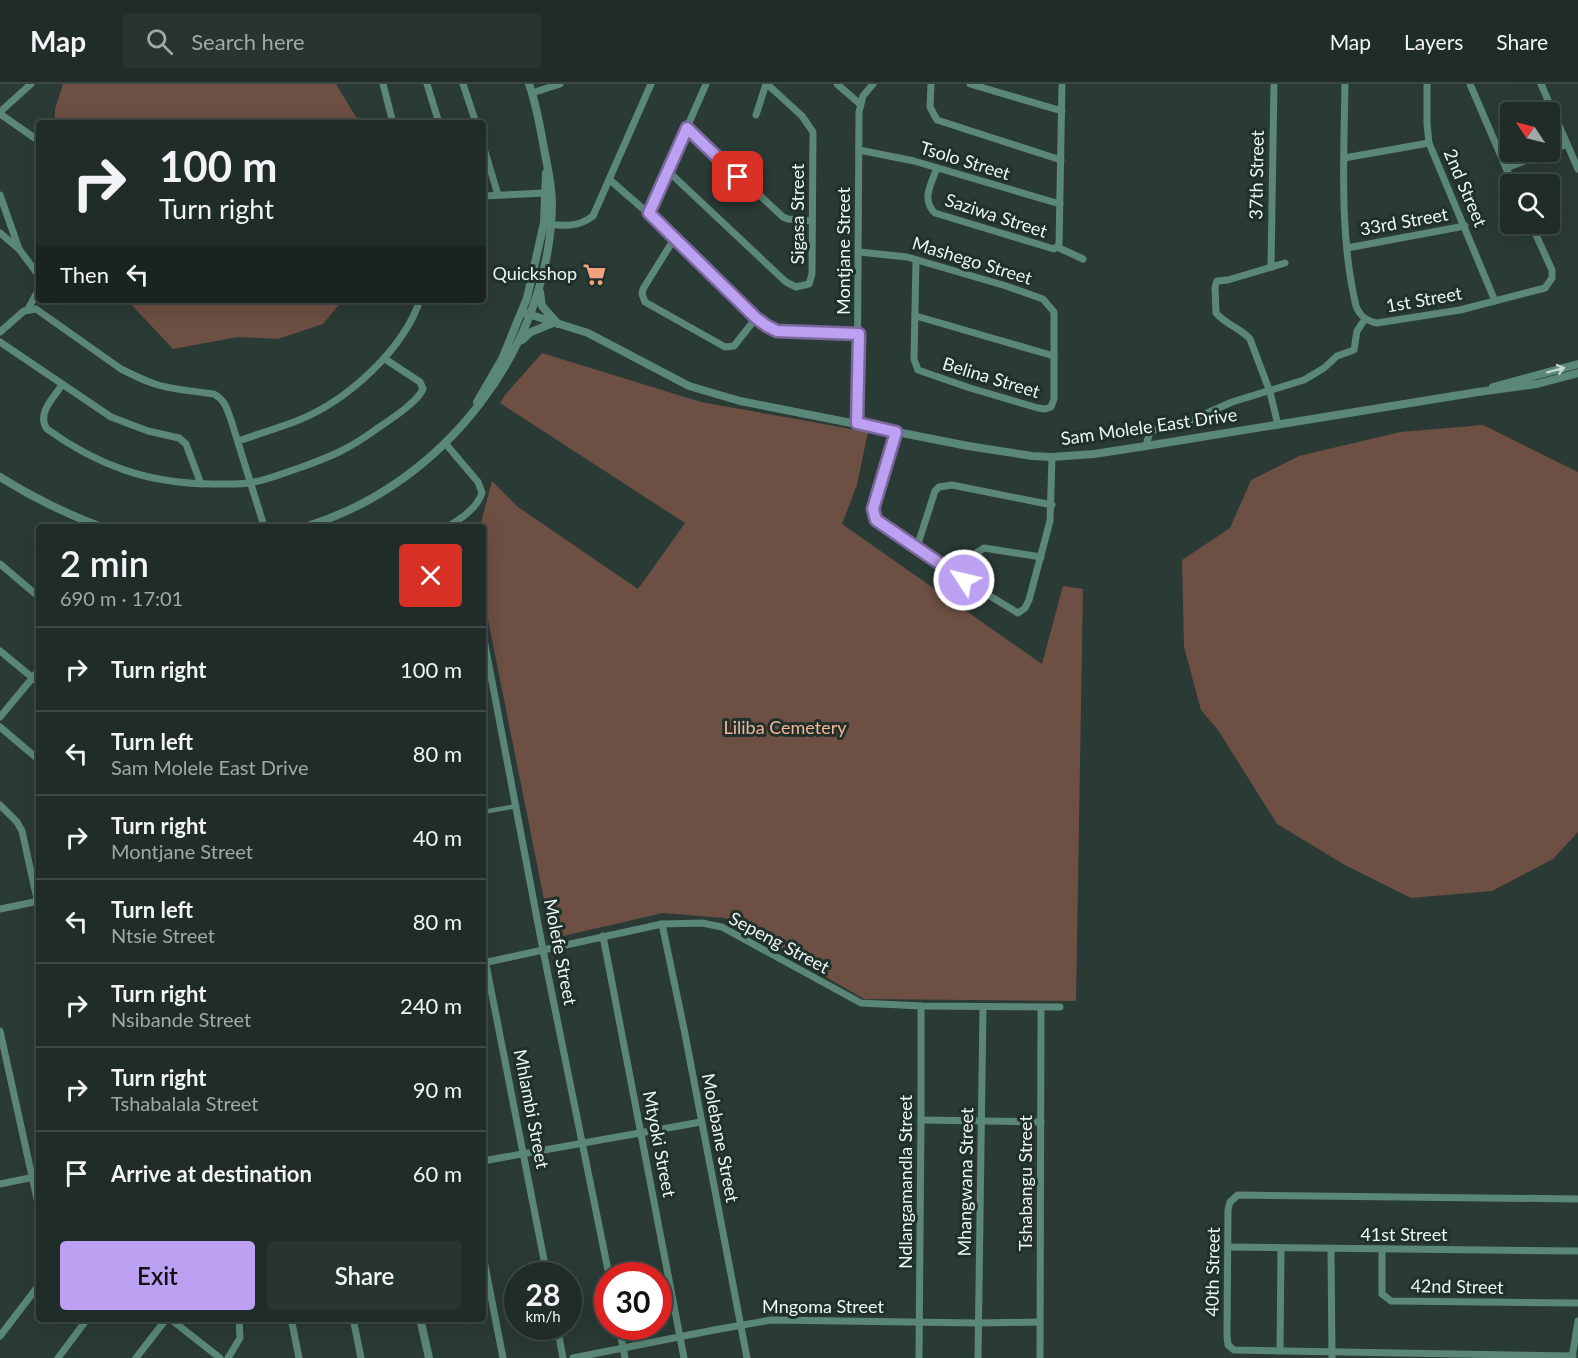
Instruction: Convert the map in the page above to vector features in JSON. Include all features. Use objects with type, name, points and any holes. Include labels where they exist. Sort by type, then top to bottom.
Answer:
[{"type":"street","points":[[31,84],[0,113],[36,139]]},
{"type":"street","points":[[383,84],[392,120]]},
{"type":"street","points":[[427,84],[438,120]]},
{"type":"street","points":[[463,84],[475,120]]},
{"type":"street","points":[[517,345],[531,332],[556,324],[542,306],[540,283],[552,186],[542,128],[529,84]]},
{"type":"street","points":[[532,93],[560,84]]},
{"type":"street","points":[[547,224],[578,225],[593,216],[651,84]]},
{"type":"street","points":[[649,213],[706,84]]},
{"type":"street","points":[[756,115],[767,84]]},
{"type":"street","name":"Sigasa Street","points":[[669,172],[786,282],[796,287],[809,284],[811,279],[813,132],[802,116],[767,84]]},
{"type":"street","points":[[837,84],[860,104],[863,96],[873,84]]},
{"type":"street","points":[[930,84],[930,108],[937,120],[1061,159]]},
{"type":"street","points":[[970,84],[1062,111]]},
{"type":"street","points":[[1058,246],[1062,84]]},
{"type":"street","name":"37th Street","points":[[1271,267],[1274,84]]},
{"type":"street","name":"1st Street","points":[[1345,84],[1344,193],[1347,248],[1356,306],[1365,319],[1377,323],[1460,310],[1542,289],[1551,281],[1552,270],[1536,234]]},
{"type":"street","name":"2nd Street","points":[[1427,84],[1426,124],[1429,143],[1496,301]]},
{"type":"street","points":[[1470,84],[1509,174]]},
{"type":"street","points":[[1541,84],[1578,169]]},
{"type":"street","name":"Montjane Street","points":[[857,423],[860,104]]},
{"type":"street","points":[[687,128],[783,217],[812,221]]},
{"type":"street","points":[[1344,158],[1429,143]]},
{"type":"street","points":[[1560,147],[1567,144]]},
{"type":"street","name":"Tsolo Street","points":[[860,150],[914,161],[1060,204]]},
{"type":"street","points":[[486,155],[498,195]]},
{"type":"street","points":[[312,524],[368,501],[404,477],[445,443],[488,395],[517,345],[526,314],[547,224],[546,159]]},
{"type":"street","points":[[1506,168],[1521,162]]},
{"type":"street","name":"Saziwa Street","points":[[937,168],[927,198],[929,206],[935,213],[1051,250],[1058,246],[1083,259]]},
{"type":"street","points":[[610,180],[649,213],[756,318],[767,326],[777,331],[859,334]]},
{"type":"street","points":[[486,196],[545,193]]},
{"type":"street","points":[[0,197],[19,249]]},
{"type":"street","name":"33rd Street","points":[[1347,248],[1465,226]]},
{"type":"street","points":[[0,233],[19,249],[36,272]]},
{"type":"street","points":[[674,238],[643,289],[645,302],[719,345],[729,347],[735,344],[756,318]]},
{"type":"street","name":"Mashego Street","points":[[859,252],[896,254],[1006,286],[1047,301],[1054,312],[1054,399]]},
{"type":"street","name":"Belina Street","points":[[916,260],[914,359],[916,366],[924,373],[1038,408],[1051,407],[1054,399]]},
{"type":"street","points":[[1278,425],[1270,392],[1250,339],[1216,313],[1215,287],[1217,281],[1228,280],[1285,263]]},
{"type":"street","points":[[471,413],[526,314],[540,283]]},
{"type":"street","points":[[0,332],[28,309],[36,294]]},
{"type":"street","points":[[238,441],[319,411],[385,359],[414,317],[419,303]]},
{"type":"street","points":[[28,309],[36,309],[121,369],[136,376],[169,388],[214,394],[225,405],[263,524]]},
{"type":"street","name":"Sam Molele East Drive","points":[[526,314],[588,333],[689,386],[740,401],[896,432],[1021,454],[1052,457],[1094,454],[1537,384],[1578,373]]},
{"type":"street","points":[[916,316],[1053,356]]},
{"type":"street","points":[[1146,446],[1150,431],[1190,421],[1232,402],[1304,380],[1324,368],[1337,356],[1353,351],[1357,331],[1365,319]]},
{"type":"street","points":[[0,342],[111,417],[183,441],[201,484]]},
{"type":"street","points":[[62,385],[49,404],[42,420],[46,429],[80,452],[137,476],[201,484],[252,483],[344,451],[418,396],[423,389],[420,382],[385,359]]},
{"type":"street","name":"Sam Molele East Drive","points":[[1478,392],[1578,364]]},
{"type":"street","points":[[896,432],[873,512],[876,520],[964,580],[1018,613],[1026,608],[1041,557],[1052,505],[1052,457]]},
{"type":"street","points":[[445,443],[478,482],[482,493],[480,499],[461,523]]},
{"type":"street","points":[[0,477],[54,508],[94,524]]},
{"type":"street","points":[[917,547],[935,491],[944,485],[1052,505]]},
{"type":"street","points":[[964,580],[974,555],[984,548],[1041,557]]},
{"type":"street","points":[[0,564],[36,594]]},
{"type":"street","name":"Molefe Street","points":[[486,649],[543,950],[584,1142],[607,1262]]},
{"type":"street","points":[[0,651],[36,681]]},
{"type":"street","points":[[0,717],[36,673]]},
{"type":"street","points":[[0,727],[36,757]]},
{"type":"street","points":[[0,805],[12,816],[22,831],[36,890]]},
{"type":"street","points":[[486,812],[517,806]]},
{"type":"street","points":[[0,909],[36,903]]},
{"type":"street","name":"Sepeng Street","points":[[486,962],[662,924],[702,923],[722,927],[861,1003],[1060,1007]]},
{"type":"street","name":"Molebane Street","points":[[662,924],[747,1358]]},
{"type":"street","name":"Mtyoki Street","points":[[603,936],[684,1358]]},
{"type":"street","name":"Mhlambi Street","points":[[486,972],[545,1262]]},
{"type":"street","name":"Ndlangamandla Street","points":[[919,1358],[921,1006]]},
{"type":"street","name":"Mhangwana Street","points":[[978,1358],[983,1007]]},
{"type":"street","name":"Tshabangu Street","points":[[1040,1358],[1041,1008]]},
{"type":"street","points":[[0,1031],[3,1062],[35,1176],[0,1184]]},
{"type":"street","points":[[921,1120],[1041,1122]]},
{"type":"street","points":[[486,1160],[701,1122]]},
{"type":"street","name":"40th Street","points":[[1573,1357],[1238,1352],[1228,1345],[1229,1206],[1238,1195],[1578,1199]]},
{"type":"street","name":"41st Street","points":[[1229,1247],[1331,1250],[1578,1251]]},
{"type":"street","points":[[1280,1352],[1281,1249]]},
{"type":"street","points":[[1331,1250],[1332,1355]]},
{"type":"street","name":"42nd Street","points":[[1382,1250],[1382,1294],[1391,1301],[1578,1304]]},
{"type":"street","points":[[486,1270],[503,1358]]},
{"type":"street","points":[[0,1336],[36,1289]]},
{"type":"street","name":"Mngoma Street","points":[[573,1358],[680,1336],[782,1320],[1040,1322]]},
{"type":"street","points":[[1573,1357],[1578,1321]]},
{"type":"street","points":[[58,1358],[84,1322]]},
{"type":"street","points":[[136,1358],[165,1322]]},
{"type":"street","points":[[173,1322],[220,1358]]},
{"type":"street","points":[[228,1358],[240,1338],[238,1322]]},
{"type":"street","points":[[292,1322],[299,1358]]},
{"type":"street","points":[[354,1322],[361,1358]]},
{"type":"street","points":[[421,1322],[429,1358]]},
{"type":"street","points":[[560,1340],[563,1358]]},
{"type":"street","points":[[622,1340],[625,1358]]},
{"type":"green space","points":[[63,84],[336,84],[356,117],[371,120],[55,120],[55,109]]},
{"type":"green space","points":[[130,303],[340,303],[323,324],[278,339],[238,337],[173,349]]},
{"type":"green space","name":"Liliba Cemetery","points":[[542,353],[701,402],[868,432],[857,485],[842,524],[1042,664],[1063,586],[1083,589],[1076,1001],[864,999],[724,918],[663,913],[559,937],[551,934],[486,610],[486,524],[481,524],[492,481],[518,507],[638,589],[685,523],[500,403]]},
{"type":"green space","points":[[1483,425],[1578,472],[1578,832],[1553,859],[1492,891],[1411,898],[1345,865],[1277,824],[1218,730],[1201,710],[1184,647],[1182,560],[1230,528],[1251,480],[1299,456],[1400,432]]},
{"type":"place","name":"Quickshop","points":[[595,274]]},
{"type":"route","points":[[738,177],[687,128],[649,213],[756,318],[772,329],[859,334],[857,423],[896,432],[873,509],[874,516],[876,520],[964,580]]}]
